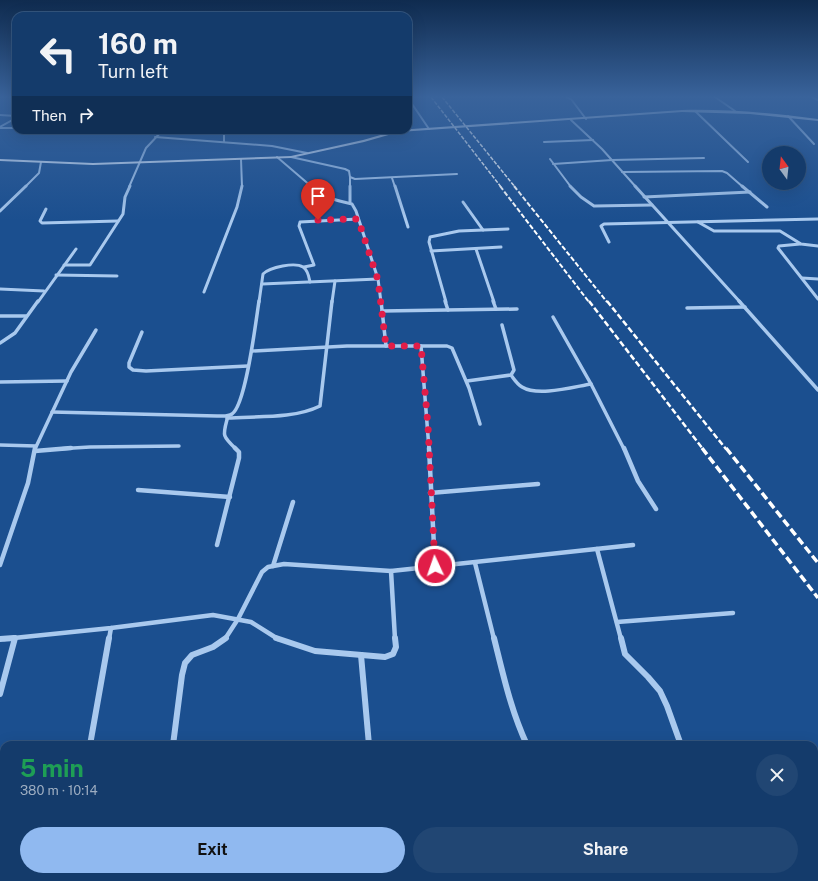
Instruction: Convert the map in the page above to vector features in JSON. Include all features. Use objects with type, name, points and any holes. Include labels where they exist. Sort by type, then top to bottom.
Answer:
[{"type":"main road","points":[[0,160],[93,164],[277,158],[291,157],[374,138]]},
{"type":"street","points":[[64,265],[90,265],[123,214],[124,197],[138,162],[146,148],[155,138]]},
{"type":"street","points":[[157,138],[272,146],[307,153]]},
{"type":"street","points":[[723,138],[748,162]]},
{"type":"street","points":[[809,138],[814,144]]},
{"type":"street","points":[[544,142],[593,140],[745,307],[818,390]]},
{"type":"street","points":[[291,157],[346,169],[348,171],[350,177],[350,203],[358,219],[378,280],[386,346]]},
{"type":"street","points":[[277,158],[322,196],[332,200],[350,203]]},
{"type":"street","points":[[553,164],[612,160],[704,158]]},
{"type":"street","points":[[204,292],[237,207],[242,185],[241,159]]},
{"type":"street","points":[[550,159],[572,187],[594,206],[652,205]]},
{"type":"street","points":[[0,211],[39,173],[41,162]]},
{"type":"street","points":[[622,172],[722,171],[727,173],[767,207]]},
{"type":"street","points":[[350,177],[367,180],[457,174]]},
{"type":"street","points":[[392,178],[408,227]]},
{"type":"street","points":[[644,197],[750,192]]},
{"type":"street","points":[[463,202],[483,230]]},
{"type":"street","points":[[46,209],[40,221],[42,223],[118,221]]},
{"type":"street","points":[[218,545],[239,458],[239,452],[225,439],[224,432],[228,417],[233,414],[239,406],[252,351],[263,274],[266,270],[290,266],[304,267],[314,265],[298,226],[300,222],[358,219]]},
{"type":"street","points":[[609,242],[601,226],[604,224],[818,219]]},
{"type":"street","points":[[697,222],[714,231],[780,231],[801,244]]},
{"type":"street","points":[[448,310],[431,251],[429,242],[430,238],[440,234],[508,228]]},
{"type":"street","points":[[818,246],[801,244],[783,245],[779,246],[778,248],[818,299]]},
{"type":"street","points":[[431,251],[501,248]]},
{"type":"street","points":[[0,343],[5,341],[15,332],[44,290],[76,249]]},
{"type":"street","points":[[476,249],[496,309]]},
{"type":"street","points":[[304,267],[307,270],[310,282]]},
{"type":"street","points":[[56,275],[117,276]]},
{"type":"street","points":[[802,278],[818,279]]},
{"type":"street","points":[[262,284],[378,280]]},
{"type":"street","points":[[52,412],[228,417],[308,412],[320,406],[334,281]]},
{"type":"street","points":[[0,289],[44,290]]},
{"type":"street","points":[[687,308],[745,307]]},
{"type":"street","points":[[382,311],[517,309]]},
{"type":"street","points":[[0,316],[26,316]]},
{"type":"street","points":[[553,317],[591,384],[623,447],[638,481],[656,509]]},
{"type":"street","points":[[502,324],[514,370],[512,375]]},
{"type":"street","points":[[0,565],[28,483],[35,448],[67,381],[96,330]]},
{"type":"street","points":[[142,332],[129,363],[133,370],[146,371],[248,366]]},
{"type":"street","points":[[421,346],[428,426],[430,493],[435,566]]},
{"type":"street","points":[[252,351],[326,347],[447,346],[452,348],[467,381],[480,424]]},
{"type":"street","points":[[512,375],[521,386],[528,389],[545,391],[591,384]]},
{"type":"street","points":[[467,381],[512,375]]},
{"type":"street","points":[[0,382],[67,381]]},
{"type":"street","points":[[0,446],[35,448],[179,446]]},
{"type":"street","points":[[430,493],[538,484]]},
{"type":"street","points":[[138,490],[230,496]]},
{"type":"street","points":[[273,566],[293,502]]},
{"type":"street","points":[[174,741],[182,675],[185,663],[192,655],[213,647],[225,638],[238,619],[262,572],[268,567],[284,564],[391,571],[633,545]]},
{"type":"street","points":[[597,549],[625,654],[632,663],[656,685],[664,699],[679,741]]},
{"type":"street","points":[[475,562],[508,692],[520,730],[525,741]]},
{"type":"street","points":[[0,639],[111,628],[213,615],[251,622],[280,640],[315,651],[385,657],[392,654],[396,647],[391,571]]},
{"type":"street","points":[[617,622],[733,614]]},
{"type":"street","points":[[91,741],[111,628]]},
{"type":"street","points":[[0,694],[14,638]]},
{"type":"street","points":[[361,655],[369,741]]},
{"type":"railway","points":[[463,138],[501,187]]},
{"type":"railway","points":[[475,138],[515,187]]},
{"type":"railway","points":[[500,186],[589,302]]},
{"type":"railway","points":[[514,186],[607,302]]},
{"type":"railway","points":[[589,301],[703,449]]},
{"type":"railway","points":[[607,301],[726,449]]},
{"type":"railway","points":[[702,448],[818,598]]},
{"type":"railway","points":[[726,448],[818,563]]},
{"type":"route","points":[[318,220],[358,219],[378,280],[386,346],[421,346],[428,426],[430,493],[435,566]]}]
